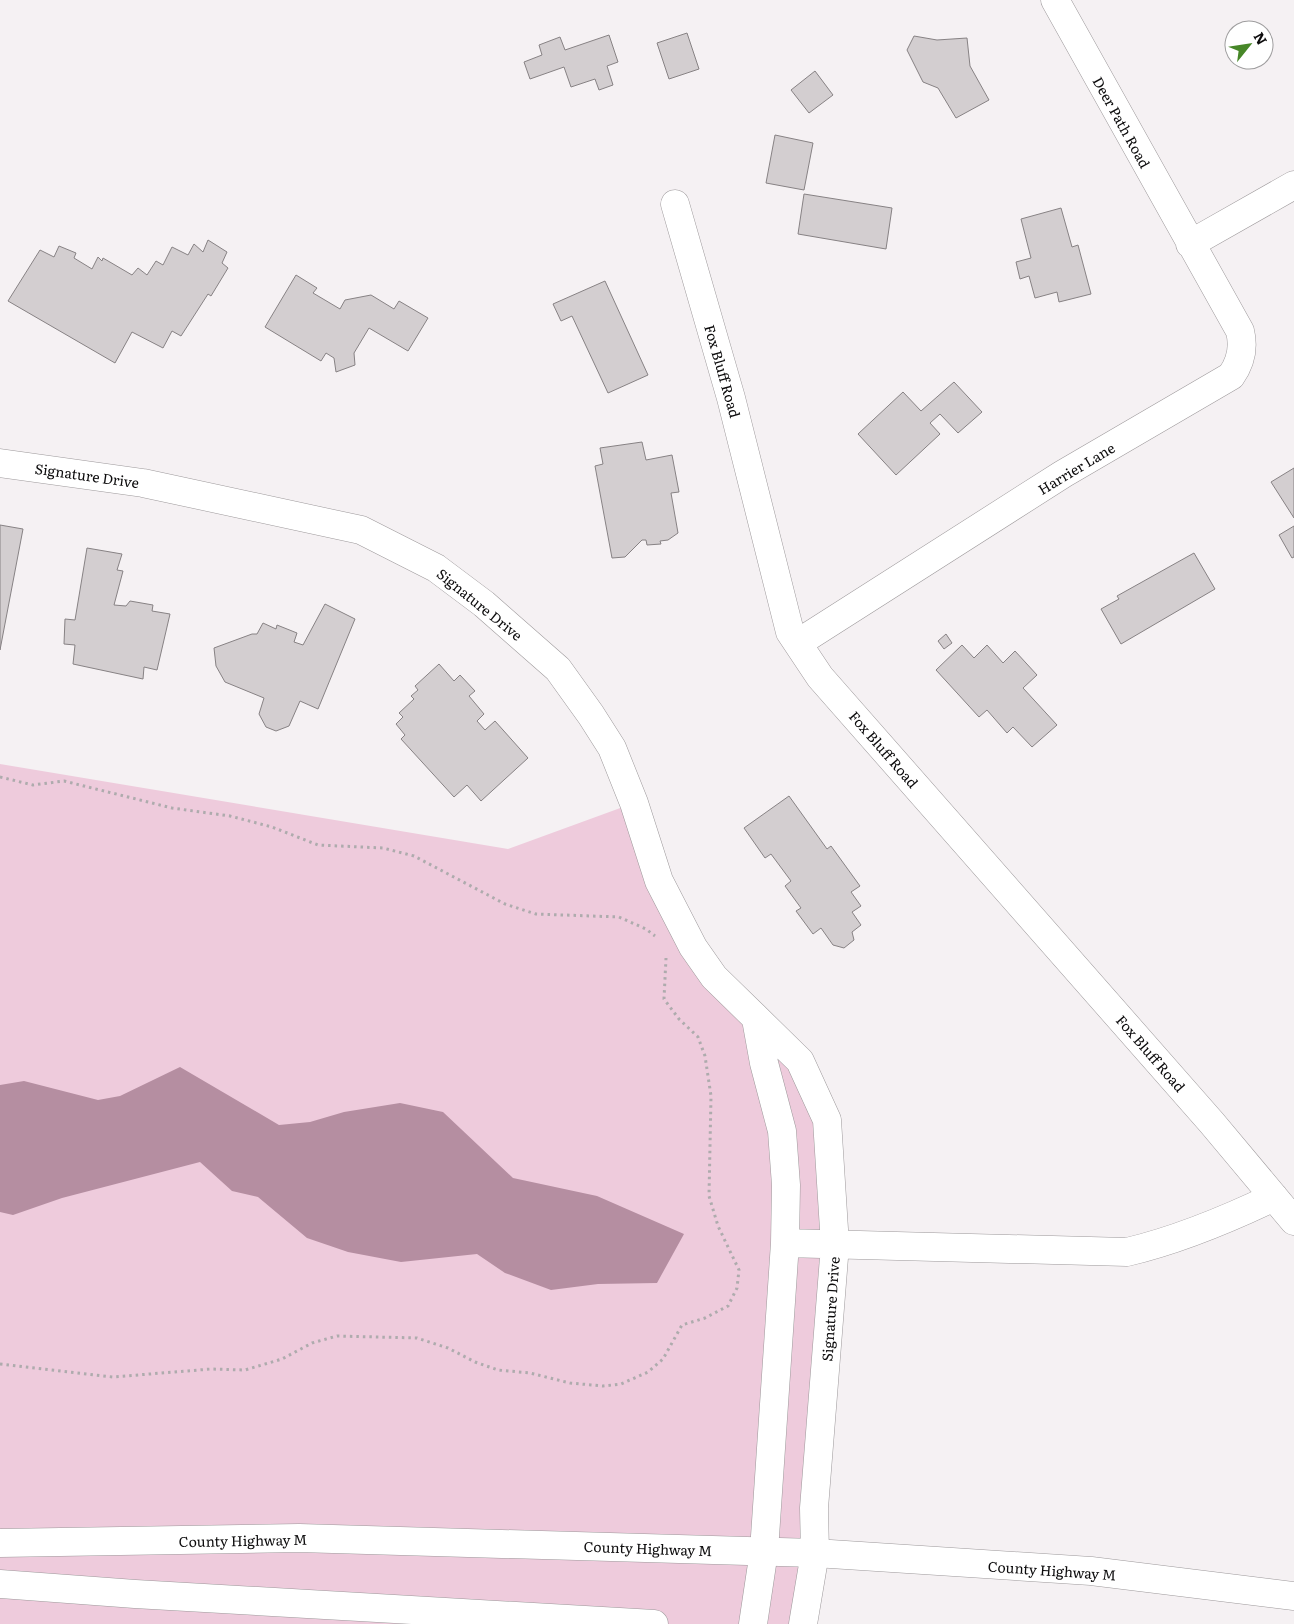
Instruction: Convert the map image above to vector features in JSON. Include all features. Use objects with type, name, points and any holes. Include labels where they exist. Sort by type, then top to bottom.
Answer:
[{"type":"street","name":"Deer Path Road","points":[[1055,0],[1190,244]]},
{"type":"street","points":[[1190,244],[1294,185]]},
{"type":"street","name":"Fox Bluff Road","points":[[675,204],[731,398],[790,632],[820,676],[1199,1108],[1294,1221]]},
{"type":"street","name":"Harrier Lane","points":[[798,643],[1063,474],[1231,376],[1238,366],[1243,343],[1240,331],[1190,244]]},
{"type":"street","name":"Signature Drive","points":[[0,463],[143,483],[361,530],[436,568],[484,604],[558,669],[592,715],[612,748],[634,803],[659,881],[693,947],[714,977],[800,1061],[827,1120],[835,1246],[814,1508],[815,1553],[803,1624]]},
{"type":"street","points":[[753,1624],[764,1552],[785,1243],[786,1185],[782,1131],[764,1062],[756,1018]]},
{"type":"street","points":[[785,1243],[835,1246],[1127,1252],[1163,1243],[1231,1218],[1274,1196]]},
{"type":"street","name":"County Highway M","points":[[0,1543],[300,1538],[815,1553],[1091,1571],[1294,1596]]},
{"type":"street","points":[[0,1584],[135,1594],[654,1624]]},
{"type":"path","points":[[0,777],[33,785],[64,781],[172,808],[230,816],[272,827],[318,845],[383,848],[414,856],[505,904],[536,914],[619,917],[646,929],[658,939]]},
{"type":"path","points":[[0,1364],[113,1377],[211,1369],[245,1370],[282,1359],[312,1343],[337,1336],[417,1338],[448,1348],[475,1362],[498,1370],[530,1373],[570,1383],[603,1386],[621,1384],[648,1372],[663,1359],[682,1325],[704,1318],[728,1306],[737,1288],[739,1270],[718,1226],[709,1196],[711,1096],[705,1056],[698,1037],[679,1019],[664,999],[665,955]]},
{"type":"shaded area","points":[[0,764],[508,849],[634,803],[659,881],[827,1120],[835,1245],[803,1624],[0,1624]]},
{"type":"shaded area","points":[[180,1067],[279,1125],[310,1122],[344,1112],[400,1103],[443,1112],[513,1178],[597,1196],[684,1234],[657,1283],[598,1284],[551,1290],[505,1273],[477,1254],[401,1262],[348,1252],[307,1238],[258,1197],[232,1191],[200,1162],[62,1198],[13,1215],[0,1212],[0,1085],[24,1081],[98,1100],[120,1096]]},
{"type":"building","points":[[687,33],[699,69],[669,79],[657,43]]},
{"type":"building","points":[[609,35],[618,62],[607,66],[613,85],[599,90],[595,79],[571,87],[564,67],[530,79],[524,62],[542,55],[539,45],[560,37],[565,50]]},
{"type":"building","points":[[914,36],[937,40],[967,38],[970,66],[989,100],[956,118],[938,88],[923,82],[907,50]]},
{"type":"building","points":[[815,71],[833,95],[809,113],[791,90]]},
{"type":"building","points":[[775,135],[813,143],[804,190],[766,183]]},
{"type":"building","points":[[804,194],[892,208],[886,249],[798,234]]},
{"type":"building","points":[[1061,208],[1072,247],[1078,245],[1091,294],[1059,302],[1057,292],[1035,298],[1029,276],[1020,279],[1016,262],[1031,258],[1021,219]]},
{"type":"building","points":[[208,240],[227,252],[222,263],[228,268],[211,296],[208,294],[181,336],[172,331],[163,348],[132,332],[115,363],[8,301],[40,250],[54,257],[59,246],[76,253],[74,258],[92,269],[98,257],[102,261],[103,258],[132,275],[138,268],[147,275],[156,261],[163,265],[172,247],[188,255],[194,244],[203,252]]},
{"type":"building","points":[[296,275],[317,288],[313,293],[340,309],[345,300],[371,295],[394,309],[399,301],[428,318],[408,351],[369,328],[354,353],[355,365],[336,372],[334,358],[326,353],[321,361],[265,327]]},
{"type":"building","points":[[605,281],[648,375],[608,393],[572,316],[561,321],[553,304]]},
{"type":"building","points":[[954,382],[982,412],[958,433],[940,414],[930,423],[940,434],[896,475],[858,434],[903,392],[921,411]]},
{"type":"building","points":[[642,442],[646,460],[672,455],[679,492],[671,493],[678,533],[668,540],[660,541],[661,544],[647,545],[646,540],[642,540],[625,557],[612,558],[595,466],[603,464],[600,448]]},
{"type":"building","points":[[1294,468],[1294,518],[1271,482]]},
{"type":"building","points":[[0,525],[23,529],[0,650]]},
{"type":"building","points":[[1294,526],[1294,557],[1292,558],[1279,535]]},
{"type":"building","points":[[87,548],[122,554],[117,570],[123,571],[114,605],[126,606],[130,601],[153,605],[152,611],[170,614],[157,670],[144,667],[143,679],[73,664],[75,645],[64,644],[65,619],[75,620]]},
{"type":"building","points":[[1194,553],[1215,589],[1121,644],[1101,609],[1119,599],[1117,596]]},
{"type":"building","points":[[325,604],[355,619],[318,709],[300,701],[289,726],[276,731],[266,727],[259,714],[264,698],[225,682],[216,666],[214,648],[252,634],[257,634],[263,623],[276,629],[277,625],[297,633],[294,642],[303,645]]},
{"type":"building","points":[[946,634],[952,643],[944,649],[938,641]]},
{"type":"building","points":[[962,645],[974,658],[987,645],[1003,663],[1015,651],[1037,675],[1023,688],[1057,725],[1032,747],[1013,727],[1007,733],[987,710],[979,717],[936,670]]},
{"type":"building","points":[[439,664],[454,681],[460,675],[475,691],[469,696],[484,714],[477,721],[485,730],[495,721],[528,758],[481,801],[467,785],[454,797],[401,739],[405,735],[396,724],[403,717],[399,713],[414,699],[411,696],[418,690],[415,686]]},
{"type":"building","points":[[789,796],[827,849],[831,846],[860,886],[851,892],[861,906],[852,912],[861,925],[852,932],[854,940],[844,948],[833,945],[821,928],[813,934],[796,911],[801,908],[785,886],[791,881],[771,854],[765,858],[744,828]]}]
